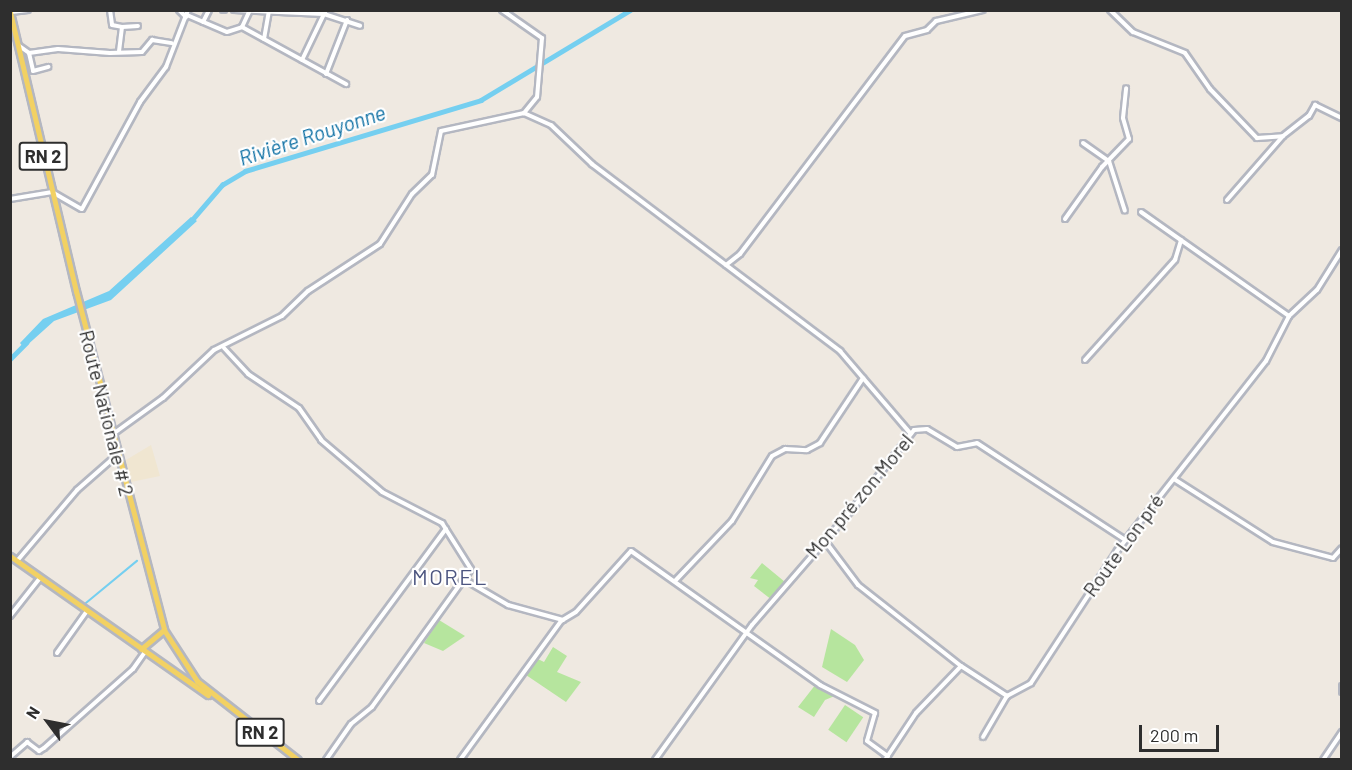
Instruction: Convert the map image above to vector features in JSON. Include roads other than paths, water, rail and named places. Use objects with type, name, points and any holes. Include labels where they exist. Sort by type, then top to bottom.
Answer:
[{"type":"main road","name":"Route Nationale # 2","points":[[11,12],[52,192],[117,455],[164,630],[190,673],[223,704],[298,759]]},
{"type":"main road","points":[[10,556],[143,651],[223,704]]},
{"type":"main road","points":[[143,651],[164,630]]},
{"type":"street","points":[[11,12],[28,10]]},
{"type":"street","points":[[110,10],[112,25],[138,27]]},
{"type":"street","points":[[179,10],[223,32],[242,27],[346,84]]},
{"type":"street","points":[[203,22],[209,10]]},
{"type":"street","points":[[234,10],[325,12],[360,26]]},
{"type":"street","points":[[502,10],[542,38],[537,97],[524,113]]},
{"type":"street","points":[[726,265],[740,254],[905,36],[927,30],[936,21],[983,10]]},
{"type":"street","points":[[1110,10],[1133,32],[1185,53],[1210,89],[1257,138],[1283,136]]},
{"type":"street","points":[[242,27],[250,11]]},
{"type":"street","points":[[264,39],[269,12]]},
{"type":"street","points":[[302,60],[325,12]]},
{"type":"street","points":[[10,199],[52,192],[82,209],[140,102],[166,68],[172,43],[187,14]]},
{"type":"street","points":[[326,74],[346,20]]},
{"type":"street","points":[[119,52],[122,27]]},
{"type":"street","points":[[29,53],[58,49],[142,52],[152,40],[172,43]]},
{"type":"street","points":[[18,45],[29,53],[33,71],[48,67]]},
{"type":"street","points":[[1065,219],[1109,161],[1129,139],[1123,118],[1126,88]]},
{"type":"street","points":[[1227,201],[1283,136],[1309,116],[1315,105],[1341,118]]},
{"type":"street","points":[[113,434],[163,398],[214,350],[224,348],[282,316],[308,291],[380,244],[412,194],[432,175],[441,131],[524,113],[551,125],[592,164],[840,351],[911,434]]},
{"type":"street","points":[[1083,142],[1109,161],[1125,212]]},
{"type":"street","points":[[1142,212],[1289,316]]},
{"type":"street","points":[[1085,360],[1174,261],[1181,240]]},
{"type":"street","name":"Route Lon pré","points":[[1007,696],[1031,683],[1125,541],[1266,361],[1289,316],[1317,290],[1341,250]]},
{"type":"street","points":[[224,348],[248,374],[299,408],[321,440],[382,492],[427,512],[446,529],[471,569],[467,581],[372,707],[351,724],[326,759]]},
{"type":"street","points":[[675,581],[732,521],[772,456],[785,449],[807,450],[820,443],[863,378]]},
{"type":"street","name":"Mon pré zon Morel","points":[[655,759],[745,634],[825,541],[911,434],[927,429],[957,447],[977,443],[1125,541]]},
{"type":"street","points":[[17,561],[77,490],[117,455]]},
{"type":"street","points":[[1174,479],[1273,542],[1341,562]]},
{"type":"street","points":[[319,701],[446,529]]},
{"type":"street","points":[[825,541],[858,585],[961,666],[1007,696],[983,737]]},
{"type":"street","points":[[1333,558],[1341,548]]},
{"type":"street","points":[[460,759],[563,620],[627,552],[637,553],[745,634],[820,685],[875,713],[867,741],[886,758],[916,712],[961,666]]},
{"type":"street","points":[[10,616],[40,578]]},
{"type":"street","points":[[467,581],[508,605],[563,620]]},
{"type":"street","points":[[57,653],[87,611]]},
{"type":"street","points":[[10,757],[27,742],[37,750],[44,748],[133,669],[143,651]]},
{"type":"street","points":[[1341,686],[1341,692]]},
{"type":"street","points":[[1323,759],[1341,732]]},
{"type":"water","points":[[191,217],[197,221],[111,300],[54,321],[24,348],[20,343],[43,319],[109,291]]},
{"type":"waterway","name":"Rivière Rouyonne","points":[[191,221],[222,185],[245,171],[481,100],[630,10]]},
{"type":"waterway","name":"Rivière Rouyonne","points":[[10,359],[26,343]]},
{"type":"waterway","points":[[86,603],[137,561]]},
{"type":"district","name":"MOREL","points":[[450,577]]}]
